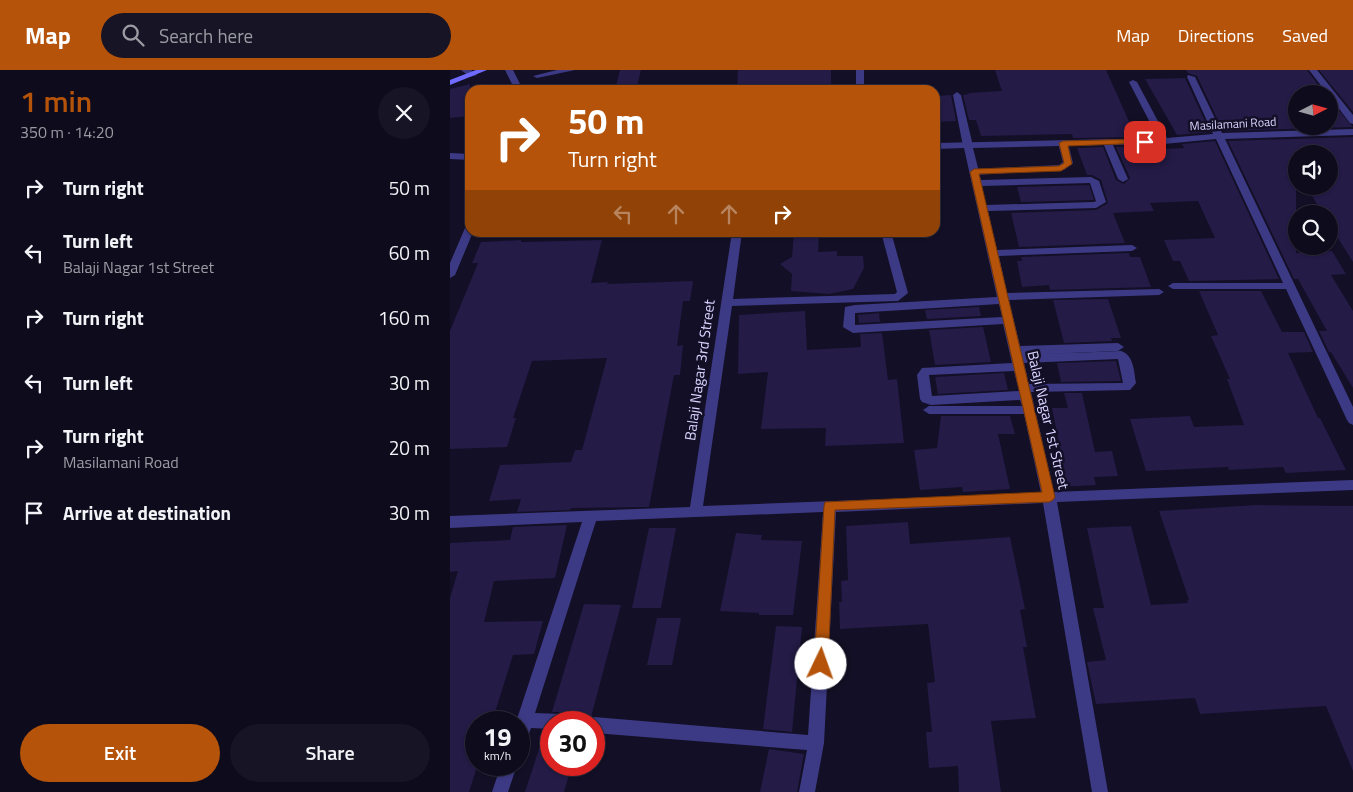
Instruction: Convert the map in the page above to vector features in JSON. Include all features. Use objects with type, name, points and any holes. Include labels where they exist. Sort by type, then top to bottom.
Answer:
[{"type":"main road","points":[[450,83],[483,70]]},
{"type":"street","points":[[465,70],[473,74]]},
{"type":"street","points":[[509,70],[516,85]]},
{"type":"street","points":[[537,76],[571,70]]},
{"type":"street","points":[[860,70],[860,85]]},
{"type":"street","points":[[1313,70],[1353,120]]},
{"type":"street","points":[[1191,76],[1353,420]]},
{"type":"street","points":[[1133,82],[1164,141]]},
{"type":"street","name":"Balaji Nagar 1st Street","points":[[957,94],[1049,497],[1100,792]]},
{"type":"street","name":"Masilamani Road","points":[[940,146],[1164,141],[1220,136],[1353,132]]},
{"type":"street","points":[[1106,142],[1123,179]]},
{"type":"street","points":[[975,177],[1061,168],[1068,164],[1063,143]]},
{"type":"street","points":[[450,156],[465,157]]},
{"type":"street","points":[[975,177],[1090,180],[1094,181],[1101,202],[1096,205],[982,208]]},
{"type":"street","points":[[450,275],[466,237]]},
{"type":"street","name":"Balaji Nagar 3rd Street","points":[[696,511],[735,237]]},
{"type":"street","points":[[726,303],[898,297],[903,293],[887,237]]},
{"type":"street","points":[[992,253],[1132,248]]},
{"type":"street","points":[[1173,286],[1290,286]]},
{"type":"street","points":[[1008,320],[853,330],[849,327],[849,310],[1003,299],[1159,292]]},
{"type":"street","points":[[1017,359],[1120,355],[1125,359],[1130,383],[1126,387],[1025,392],[931,401],[926,399],[923,375],[926,372],[1017,359],[1118,347]]},
{"type":"street","points":[[929,410],[1029,410]]},
{"type":"street","points":[[450,522],[1353,485]]},
{"type":"street","points":[[807,792],[816,743],[830,506]]},
{"type":"street","points":[[529,711],[591,516]]},
{"type":"street","points":[[605,726],[816,743]]},
{"type":"street","points":[[500,792],[506,776]]},
{"type":"building","points":[[620,70],[641,70],[637,85],[616,85]]},
{"type":"building","points":[[738,70],[831,70],[831,85],[737,85]]},
{"type":"building","points":[[995,70],[1106,70],[1136,137],[1073,138],[1072,134],[981,136],[976,120],[969,120],[963,95],[1002,91]]},
{"type":"building","points":[[1186,70],[1307,70],[1318,85],[1288,85],[1288,129],[1223,131],[1197,76],[1188,73]]},
{"type":"building","points":[[1319,70],[1353,70],[1353,112],[1338,93],[1338,85],[1331,85]]},
{"type":"building","points":[[1185,78],[1210,132],[1177,135],[1145,79]]},
{"type":"building","points":[[465,85],[465,116],[450,118],[450,89]]},
{"type":"building","points":[[951,95],[956,121],[940,122],[940,96]]},
{"type":"building","points":[[1338,110],[1353,127],[1338,127]]},
{"type":"building","points":[[1353,137],[1353,262],[1338,238],[1338,205],[1318,205],[1311,195],[1338,195],[1338,145],[1288,145],[1288,195],[1296,195],[1296,205],[1288,205],[1288,255],[1334,255],[1346,274],[1331,275],[1353,311],[1353,388],[1331,352],[1329,352],[1319,331],[1327,331],[1298,279],[1294,279],[1228,141]]},
{"type":"building","points":[[1215,141],[1279,279],[1189,281],[1180,261],[1173,261],[1164,240],[1215,238],[1198,201],[1150,203],[1154,211],[1113,213],[1125,243],[1019,247],[1011,213],[1096,210],[1108,203],[1101,180],[1092,175],[1087,175],[1077,148],[1103,147],[1116,180],[1124,184],[1130,178],[1116,147],[1140,146],[1142,150],[1184,148],[1182,144]]},
{"type":"building","points":[[1089,185],[1094,200],[1021,202],[1017,187]]},
{"type":"building","points":[[794,237],[819,237],[818,252],[837,251],[837,256],[863,256],[864,268],[853,289],[829,294],[791,291],[792,274],[780,264],[792,257]]},
{"type":"building","points":[[521,240],[521,242],[602,240],[591,283],[693,281],[690,301],[683,301],[677,346],[683,345],[680,375],[674,375],[649,507],[571,508],[570,510],[517,512],[521,499],[489,501],[500,465],[571,462],[575,450],[582,450],[607,358],[532,361],[513,418],[516,418],[507,447],[450,449],[450,331],[478,263],[472,263],[481,242]]},
{"type":"building","points":[[1129,253],[1130,257],[1140,257],[1151,287],[1050,290],[1049,285],[1022,287],[1017,261],[1022,261],[1021,257]]},
{"type":"building","points":[[1199,291],[1261,291],[1282,332],[1304,332],[1313,352],[1288,353],[1318,418],[1320,418],[1346,470],[1286,473],[1283,467],[1229,470],[1228,467],[1146,471],[1130,419],[1190,416],[1194,427],[1244,425],[1227,379],[1230,379],[1211,336],[1218,335]]},
{"type":"building","points":[[1108,299],[1121,338],[1111,338],[1112,341],[1064,343],[1053,300]]},
{"type":"building","points":[[979,307],[981,316],[927,319],[925,310]]},
{"type":"building","points":[[805,311],[807,350],[861,347],[860,334],[882,333],[888,380],[897,379],[904,443],[825,446],[826,428],[761,429],[768,372],[738,374],[739,315]]},
{"type":"building","points":[[879,313],[880,322],[859,323],[858,315]]},
{"type":"building","points":[[983,327],[991,362],[935,365],[929,330]]},
{"type":"building","points":[[1116,361],[1121,381],[1061,382],[1057,363]]},
{"type":"building","points":[[1004,373],[1008,390],[938,394],[935,377]]},
{"type":"building","points":[[1064,393],[1082,393],[1095,452],[1112,451],[1118,476],[1094,477],[1096,485],[1059,487],[1052,454],[1061,453],[1052,408],[1068,408]]},
{"type":"building","points":[[941,416],[1010,416],[1015,434],[998,434],[1010,489],[963,492],[962,487],[920,490],[914,450],[937,448]]},
{"type":"building","points":[[1257,505],[1353,506],[1353,771],[1326,706],[1200,714],[1195,698],[1096,704],[1087,662],[1106,660],[1093,608],[1104,608],[1087,528],[1131,526],[1151,605],[1188,603],[1187,600],[1189,600],[1159,511]]},
{"type":"building","points":[[908,522],[910,544],[1010,537],[1025,609],[1020,610],[1027,647],[1023,647],[1036,718],[991,721],[1001,792],[959,792],[958,766],[929,768],[926,732],[932,732],[927,683],[935,682],[928,624],[840,629],[839,602],[842,602],[841,581],[848,580],[846,526]]},
{"type":"building","points":[[567,525],[555,578],[494,581],[484,622],[543,621],[534,654],[513,655],[495,711],[465,711],[465,776],[474,776],[469,792],[450,792],[450,598],[458,571],[450,572],[450,543],[510,540],[513,527]]},
{"type":"building","points":[[649,528],[676,528],[661,608],[632,608]]},
{"type":"building","points":[[736,533],[762,535],[761,540],[802,541],[793,615],[759,615],[759,613],[720,611]]},
{"type":"building","points":[[584,604],[621,605],[593,711],[552,711]]},
{"type":"building","points":[[657,618],[681,618],[672,665],[647,665]]},
{"type":"building","points":[[776,626],[802,627],[792,732],[763,729]]},
{"type":"building","points":[[540,746],[540,776],[569,776],[564,792],[525,792]]},
{"type":"building","points":[[769,749],[804,754],[797,792],[760,792]]},
{"type":"route","points":[[821,664],[830,506],[1049,497],[974,172],[1061,168],[1068,164],[1063,143],[1145,142]]}]
